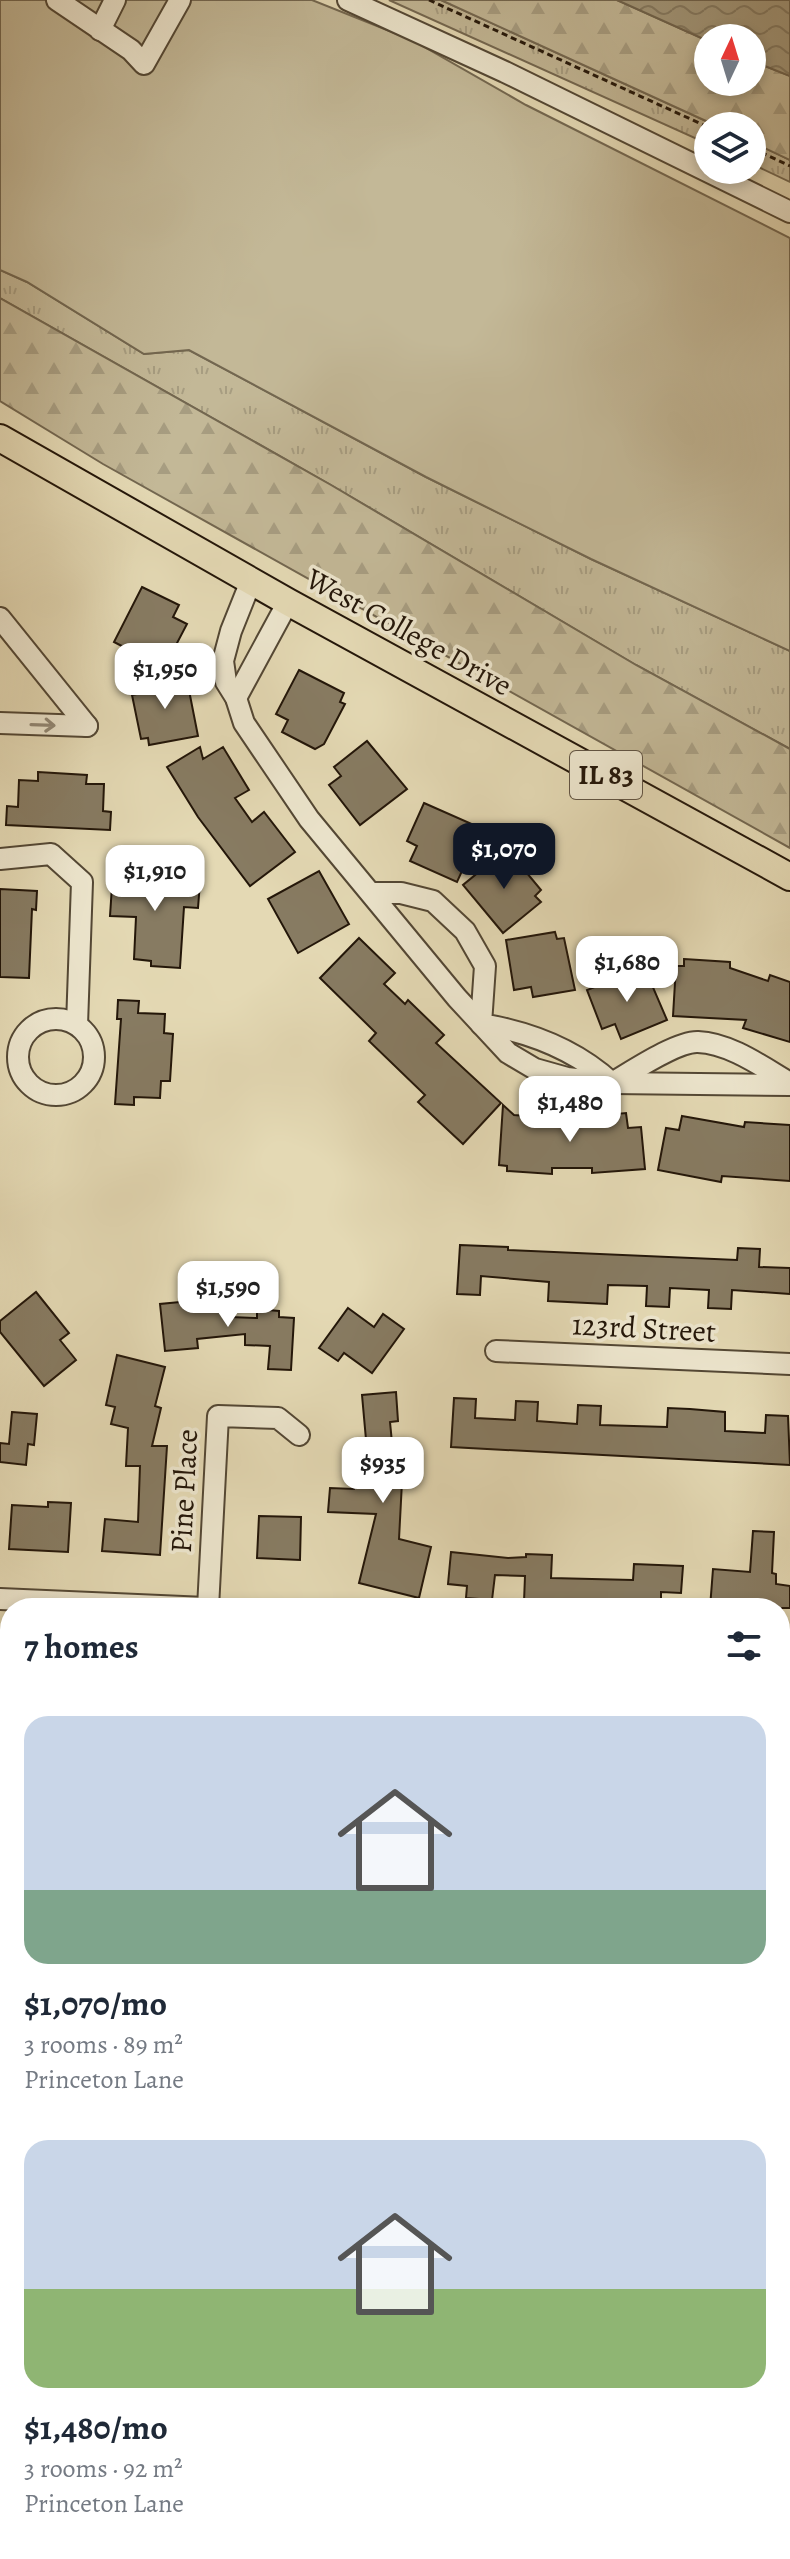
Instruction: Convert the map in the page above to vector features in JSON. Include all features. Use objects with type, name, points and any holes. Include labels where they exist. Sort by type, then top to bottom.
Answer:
[{"type":"main road","name":"West College Drive","points":[[0,438],[288,602],[790,877]]},
{"type":"street","points":[[57,0],[131,50],[144,64],[180,0]]},
{"type":"street","points":[[100,30],[115,0]]},
{"type":"street","points":[[348,0],[505,72],[790,212]]},
{"type":"street","points":[[251,581],[223,661],[226,682],[236,698],[244,723],[309,819],[508,1053],[535,1069],[567,1078],[612,1083],[790,1084]]},
{"type":"street","points":[[236,698],[288,602]]},
{"type":"street","points":[[0,618],[87,726],[0,723]]},
{"type":"street","points":[[0,859],[51,854],[82,882],[77,1025]]},
{"type":"street","points":[[372,893],[401,893],[433,901],[465,931],[485,966],[481,1024]]},
{"type":"street","points":[[481,1024],[514,1029],[544,1041],[591,1064],[612,1083]]},
{"type":"street","points":[[612,1083],[658,1056],[696,1042],[740,1053],[790,1084]]},
{"type":"street","name":"123rd Street","points":[[496,1351],[790,1364]]},
{"type":"street","name":"Pine Place","points":[[208,1598],[218,1416],[278,1418],[299,1435]]},
{"type":"path","points":[[429,0],[694,121]]},
{"type":"path","points":[[766,155],[790,166]]},
{"type":"green space","points":[[0,0],[312,0],[412,40],[526,105],[790,238],[790,651],[591,559],[426,477],[189,350],[144,354],[27,282],[0,270]]},
{"type":"green space","points":[[389,0],[441,0],[694,116],[694,138]]},
{"type":"green space","points":[[441,0],[617,0],[694,35],[694,96],[766,96],[766,67],[790,76],[790,160],[766,149],[766,112],[694,112],[694,116]]},
{"type":"green space","points":[[766,149],[790,160],[790,182],[766,171]]},
{"type":"green space","points":[[0,270],[27,282],[144,354],[189,350],[426,477],[591,559],[790,651],[790,749],[636,665],[331,485],[0,298]]},
{"type":"green space","points":[[0,298],[331,485],[636,665],[790,749],[790,848],[103,464],[0,401]]},
{"type":"water","points":[[617,0],[790,0],[790,76],[766,67],[766,24],[694,24],[694,35]]},
{"type":"building","points":[[142,587],[179,605],[173,617],[187,624],[164,668],[114,642]]},
{"type":"building","points":[[299,670],[344,693],[340,702],[345,704],[324,744],[315,749],[282,732],[288,720],[276,714]]},
{"type":"building","points":[[186,675],[198,736],[149,745],[148,738],[141,739],[132,695],[137,694],[135,685]]},
{"type":"building","points":[[367,741],[407,789],[360,825],[329,785],[341,776],[334,767]]},
{"type":"building","points":[[200,747],[203,759],[223,747],[249,790],[235,798],[252,822],[264,812],[295,852],[250,886],[198,817],[167,767]]},
{"type":"building","points":[[38,772],[87,775],[86,784],[104,784],[103,811],[111,812],[110,830],[6,825],[7,806],[18,807],[19,780],[38,781]]},
{"type":"building","points":[[424,803],[474,825],[471,833],[478,836],[457,882],[410,861],[417,846],[407,841]]},
{"type":"building","points":[[507,849],[541,890],[535,896],[541,902],[503,933],[463,885]]},
{"type":"building","points":[[113,871],[174,875],[174,881],[200,882],[198,908],[184,907],[180,968],[151,966],[151,961],[134,959],[136,917],[110,916]]},
{"type":"building","points":[[319,871],[349,924],[298,953],[268,899]]},
{"type":"building","points":[[0,889],[37,891],[36,910],[32,909],[29,978],[0,977]]},
{"type":"building","points":[[555,932],[557,939],[564,938],[575,990],[533,997],[531,987],[514,990],[506,940]]},
{"type":"building","points":[[359,938],[395,973],[384,984],[405,1004],[408,1000],[444,1035],[436,1043],[501,1103],[463,1144],[418,1102],[425,1095],[369,1041],[376,1033],[320,978]]},
{"type":"building","points":[[684,959],[730,962],[730,968],[768,981],[770,975],[790,982],[790,1042],[743,1028],[746,1020],[673,1016],[676,966],[684,966]]},
{"type":"building","points":[[637,970],[638,975],[646,971],[667,1020],[621,1039],[615,1024],[602,1029],[587,990]]},
{"type":"building","points":[[118,1000],[139,1001],[138,1013],[165,1014],[164,1033],[173,1034],[170,1081],[161,1081],[160,1098],[134,1097],[134,1105],[115,1104],[121,1019],[117,1019]]},
{"type":"building","points":[[503,1105],[514,1115],[563,1119],[626,1113],[628,1128],[641,1127],[645,1169],[592,1173],[592,1168],[552,1168],[552,1174],[507,1171],[507,1166],[499,1165]]},
{"type":"building","points":[[682,1116],[744,1127],[745,1122],[790,1125],[790,1181],[722,1176],[721,1182],[658,1170],[666,1128],[679,1130]]},
{"type":"building","points":[[460,1245],[737,1260],[738,1248],[760,1249],[759,1267],[790,1268],[790,1294],[732,1290],[731,1309],[708,1308],[709,1290],[670,1288],[669,1307],[646,1306],[647,1286],[608,1285],[607,1304],[548,1301],[549,1282],[481,1276],[480,1295],[457,1294]]},
{"type":"building","points":[[36,1292],[69,1333],[60,1340],[76,1360],[44,1386],[0,1332],[0,1321]]},
{"type":"building","points":[[190,1301],[190,1306],[228,1302],[230,1317],[257,1318],[257,1309],[279,1311],[279,1317],[294,1318],[291,1370],[268,1369],[270,1346],[245,1345],[245,1334],[197,1339],[198,1348],[165,1351],[160,1304]]},
{"type":"building","points":[[348,1308],[374,1327],[383,1314],[404,1329],[372,1373],[344,1353],[338,1361],[319,1348]]},
{"type":"building","points":[[117,1355],[165,1367],[155,1406],[161,1408],[152,1446],[167,1446],[160,1555],[102,1551],[105,1519],[138,1522],[140,1466],[126,1466],[128,1428],[111,1424],[115,1407],[106,1405]]},
{"type":"building","points":[[396,1392],[398,1421],[390,1422],[394,1463],[403,1463],[399,1539],[431,1547],[419,1598],[359,1583],[376,1514],[328,1512],[330,1488],[354,1489],[356,1461],[368,1462],[362,1395]]},
{"type":"building","points":[[454,1398],[476,1399],[475,1418],[515,1420],[516,1401],[538,1402],[537,1421],[577,1424],[578,1405],[601,1406],[600,1425],[667,1427],[668,1408],[690,1409],[725,1412],[725,1431],[765,1433],[766,1415],[788,1416],[790,1465],[451,1447]]},
{"type":"building","points":[[12,1412],[37,1414],[34,1445],[28,1444],[26,1465],[0,1462],[0,1443],[9,1444]]},
{"type":"building","points":[[48,1502],[71,1503],[68,1552],[9,1549],[12,1505],[48,1507]]},
{"type":"building","points":[[259,1516],[301,1517],[300,1560],[257,1558]]},
{"type":"building","points":[[753,1531],[774,1532],[772,1573],[776,1574],[776,1584],[790,1586],[790,1598],[711,1598],[713,1569],[750,1572]]},
{"type":"building","points":[[451,1552],[508,1558],[526,1557],[526,1554],[552,1555],[551,1578],[633,1580],[634,1564],[683,1566],[681,1593],[661,1592],[661,1598],[524,1598],[525,1576],[495,1575],[492,1598],[466,1598],[467,1586],[448,1584]]}]
